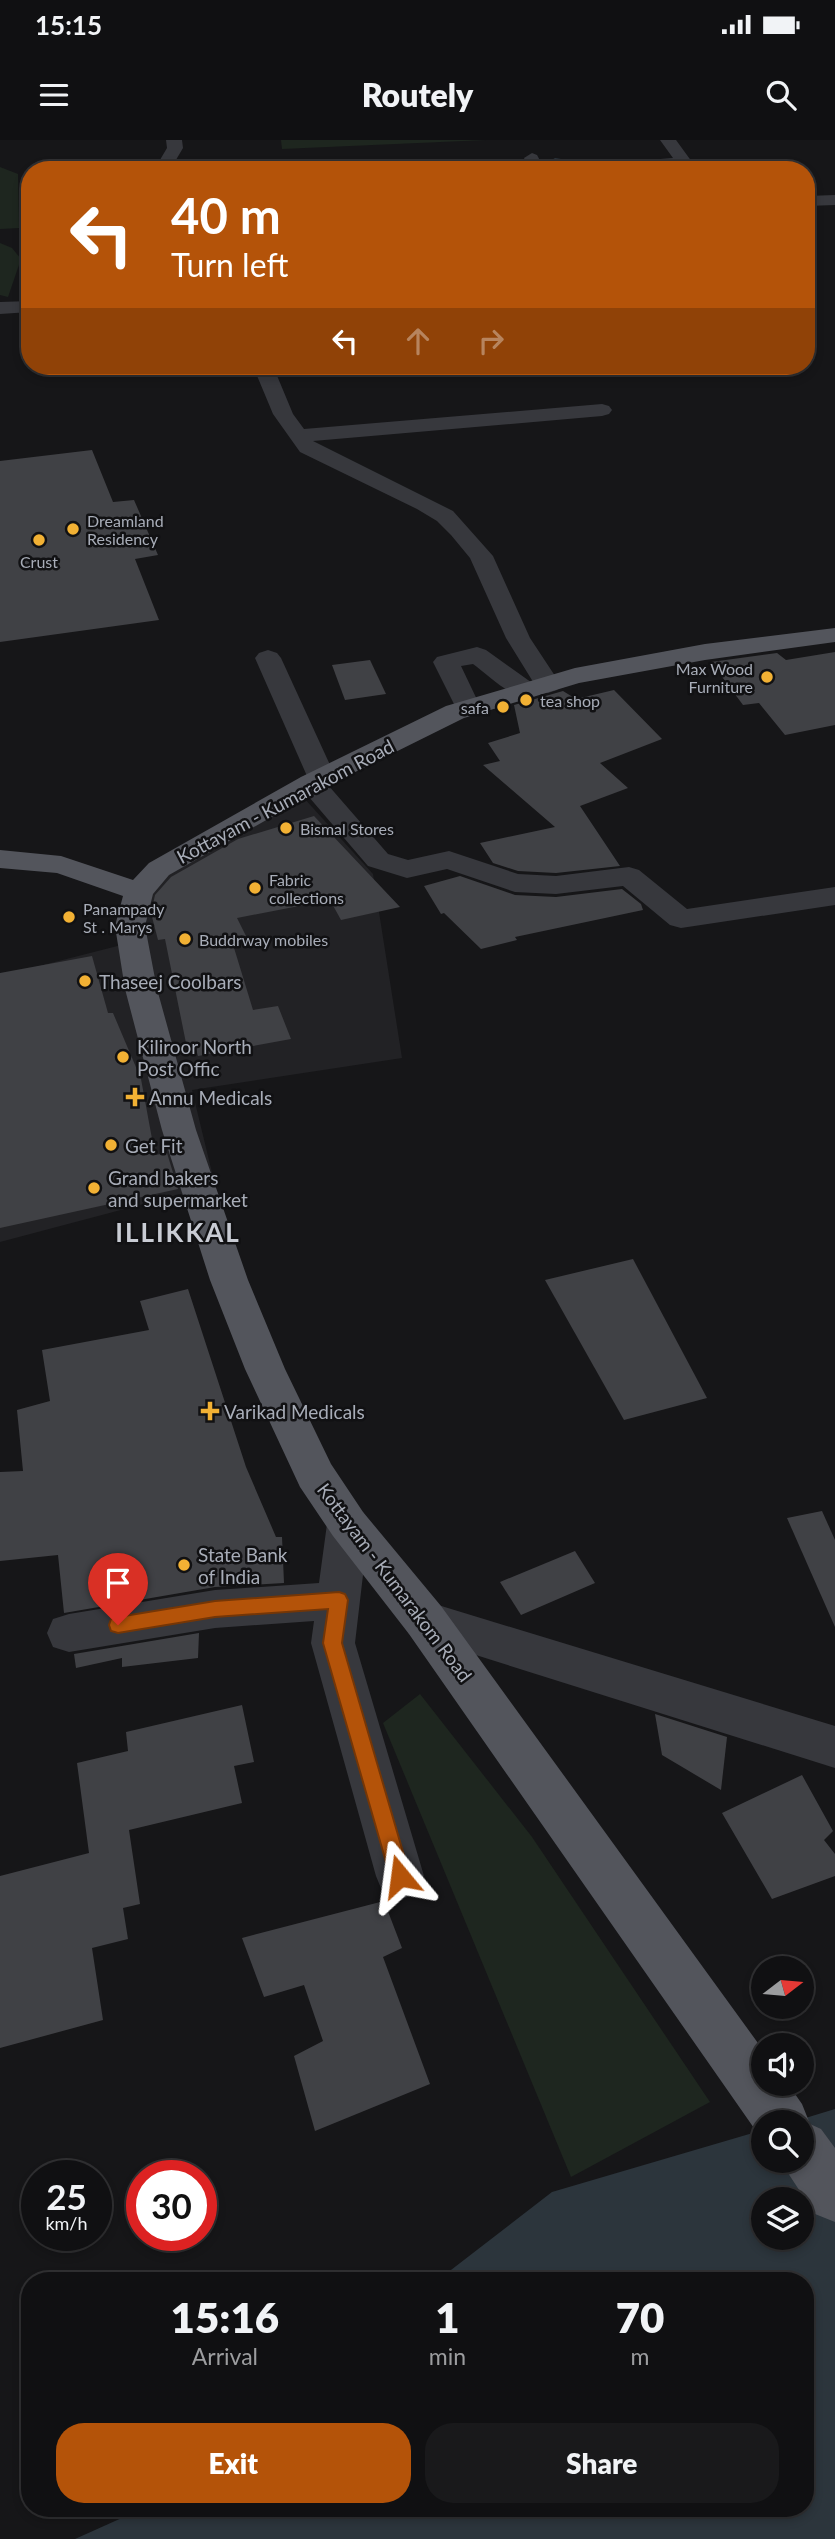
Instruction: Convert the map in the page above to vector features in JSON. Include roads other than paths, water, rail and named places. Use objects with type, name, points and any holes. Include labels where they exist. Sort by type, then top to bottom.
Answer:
[{"type":"main road","name":"Kottayam - Kumarakom Road","points":[[770,2106],[425,1620],[348,1524],[315,1475],[265,1369],[229,1280],[192,1168],[141,989],[130,926],[139,892],[159,869],[316,780],[468,708],[575,676],[705,652],[835,635]]},
{"type":"main road","points":[[0,859],[61,865],[139,892]]},
{"type":"main road","points":[[814,2164],[835,2193]]},
{"type":"street","points":[[167,161],[175,148],[174,140]]},
{"type":"street","points":[[668,140],[683,161]]},
{"type":"street","points":[[815,201],[835,200]]},
{"type":"street","points":[[0,308],[21,307]]},
{"type":"street","points":[[267,375],[283,414],[307,448],[425,504],[453,523],[481,556],[537,688]]},
{"type":"street","points":[[299,436],[602,410]]},
{"type":"street","points":[[468,708],[446,662],[477,655],[537,688]]},
{"type":"street","points":[[268,658],[316,780],[378,860],[407,870],[449,860],[514,883],[556,885],[629,876],[681,919],[835,896]]},
{"type":"street","points":[[348,1524],[333,1643],[400,1876]]},
{"type":"street","points":[[69,1633],[215,1609],[339,1600]]},
{"type":"street","points":[[425,1620],[835,1747]]},
{"type":"place","name":"Dreamland Residency","points":[[73,529]]},
{"type":"place","name":"Crust","points":[[39,540]]},
{"type":"place","name":"Max Wood Furniture","points":[[767,677]]},
{"type":"place","name":"tea shop","points":[[526,700]]},
{"type":"place","name":"safa","points":[[503,707]]},
{"type":"place","name":"Bismal Stores","points":[[286,828]]},
{"type":"place","name":"Fabric collections","points":[[255,888]]},
{"type":"place","name":"Panampady St . Marys","points":[[69,917]]},
{"type":"place","name":"Buddrway mobiles","points":[[185,939]]},
{"type":"place","name":"Thaseej Coolbars","points":[[85,981]]},
{"type":"place","name":"Kiliroor North Post Offic","points":[[123,1057]]},
{"type":"place","name":"Annu Medicals","points":[[135,1097]]},
{"type":"place","name":"Get Fit","points":[[111,1145]]},
{"type":"place","name":"Grand bakers and supermarket","points":[[94,1188]]},
{"type":"place","name":"Varikad Medicals","points":[[210,1411]]},
{"type":"place","name":"State Bank of India","points":[[184,1565]]},
{"type":"district","name":"ILLIKKAL","points":[[178,1232]]}]
